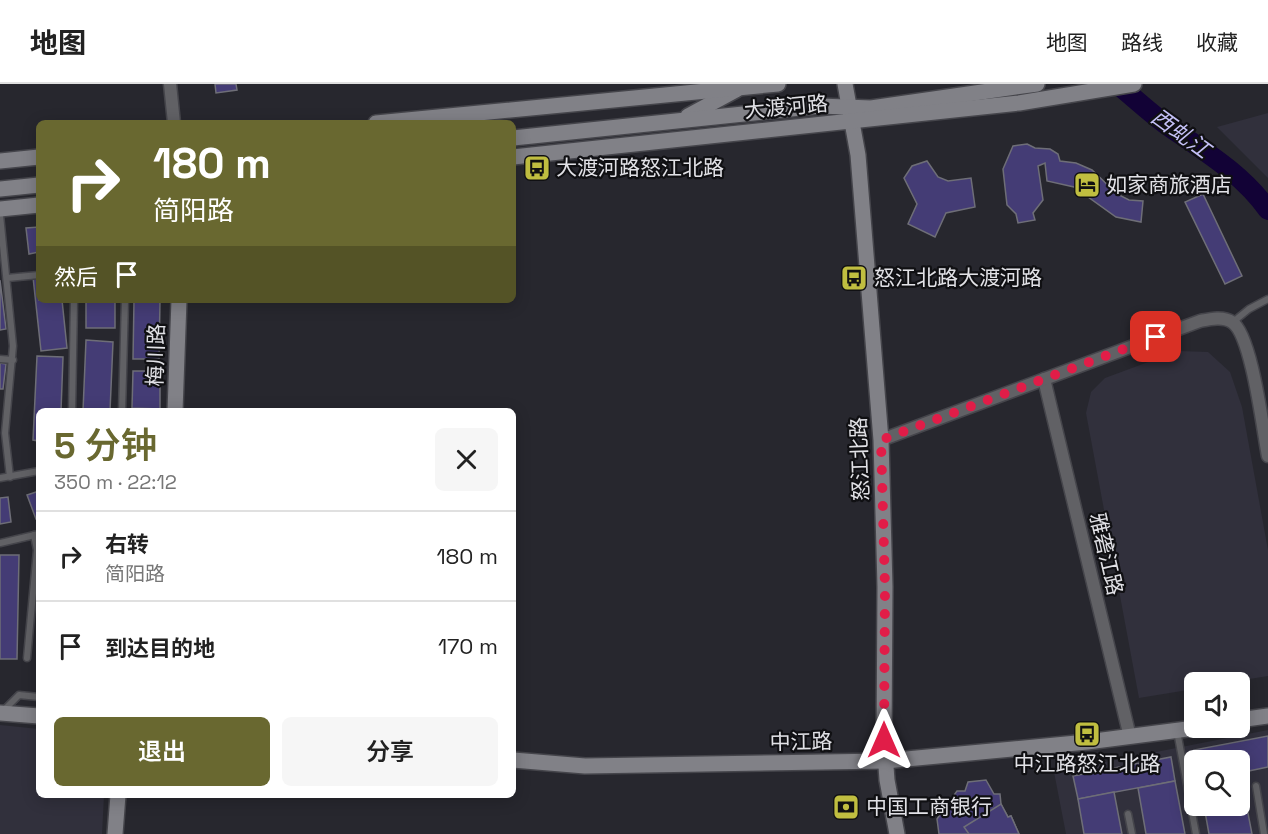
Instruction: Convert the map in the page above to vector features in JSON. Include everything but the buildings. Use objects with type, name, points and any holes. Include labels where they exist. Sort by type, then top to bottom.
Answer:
[{"type":"main road","name":"大渡河路","points":[[421,120],[778,84]]},
{"type":"main road","name":"怒江北路","points":[[845,84],[852,115],[869,274],[881,440],[885,761],[897,834]]},
{"type":"main road","name":"大渡河路","points":[[516,138],[820,106],[852,115],[872,108],[1037,84]]},
{"type":"main road","name":"大渡河路","points":[[516,157],[852,115],[1019,103],[1132,84]]},
{"type":"main road","points":[[682,120],[741,88]]},
{"type":"main road","points":[[0,161],[36,157]]},
{"type":"main road","points":[[19,188],[36,178]]},
{"type":"main road","points":[[0,189],[36,185]]},
{"type":"main road","points":[[0,209],[36,205]]},
{"type":"main road","name":"梅川路","points":[[175,408],[178,303]]},
{"type":"main road","points":[[1,713],[36,716]]},
{"type":"main road","points":[[1250,718],[1268,716]]},
{"type":"main road","name":"中江路","points":[[516,760],[585,766],[885,761],[1130,737],[1184,729]]},
{"type":"main road","points":[[115,834],[118,798]]},
{"type":"street","points":[[170,84],[174,120]]},
{"type":"street","points":[[881,440],[1200,321],[1218,318],[1233,322],[1243,335],[1250,356],[1268,456]]},
{"type":"street","name":"雅砻江路","points":[[1044,379],[1130,737]]},
{"type":"lane","points":[[0,215],[13,360],[3,419],[10,477]]},
{"type":"lane","points":[[7,278],[36,275]]},
{"type":"lane","points":[[1233,322],[1248,309],[1268,299]]},
{"type":"lane","points":[[72,408],[74,303]]},
{"type":"lane","points":[[122,408],[125,303]]},
{"type":"lane","points":[[0,359],[13,360]]},
{"type":"lane","points":[[0,478],[36,472]]},
{"type":"lane","points":[[0,543],[36,535]]},
{"type":"lane","points":[[27,658],[36,561]]},
{"type":"lane","points":[[1,713],[19,695],[36,697]]},
{"type":"lane","points":[[1177,730],[1196,834]]},
{"type":"lane","points":[[1256,786],[1264,834]]},
{"type":"lane","points":[[1128,814],[1132,834]]},
{"type":"shaded area","points":[[1268,113],[1268,178],[1217,127]]},
{"type":"shaded area","points":[[1178,351],[1208,352],[1230,372],[1242,407],[1268,550],[1268,676],[1250,679],[1250,672],[1184,672],[1184,691],[1139,698],[1086,413],[1091,392],[1105,378]]},
{"type":"shaded area","points":[[0,725],[36,729],[36,798],[104,798],[102,834],[0,834]]},
{"type":"shaded area","points":[[1268,730],[1268,834],[1066,834],[1054,772],[1227,738],[1250,738],[1250,734]]},
{"type":"waterway","name":"西虬江","points":[[1117,84],[1164,123],[1233,173],[1246,184],[1268,210]]},
{"type":"place","name":"大渡河路怒江北路","points":[[537,168]]},
{"type":"place","name":"如家商旅酒店","points":[[1087,185]]},
{"type":"place","name":"怒江北路大渡河路","points":[[854,278]]},
{"type":"place","name":"中江路怒江北路","points":[[1087,734]]},
{"type":"place","name":"中国工商银行","points":[[846,807]]},
{"type":"route","points":[[884,740],[885,587],[881,440],[1156,337]]}]
